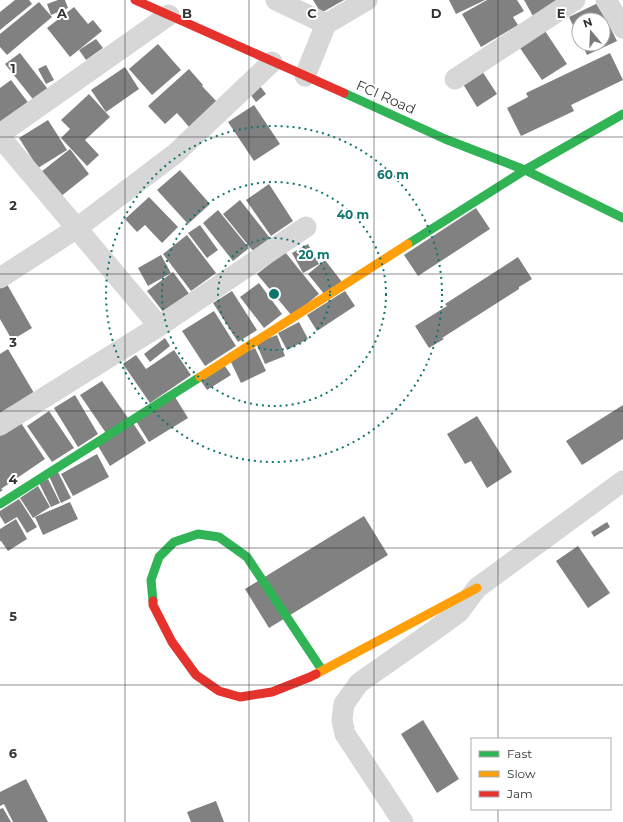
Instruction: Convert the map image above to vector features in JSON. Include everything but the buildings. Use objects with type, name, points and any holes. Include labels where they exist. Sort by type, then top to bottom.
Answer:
[{"type":"street","name":"FCI Road","points":[[135,0],[445,139],[525,170],[623,218]]},
{"type":"street","points":[[276,0],[326,24]]},
{"type":"street","points":[[305,76],[326,24],[367,0]]},
{"type":"street","points":[[455,79],[575,0]]},
{"type":"street","points":[[606,0],[623,28]]},
{"type":"street","points":[[159,326],[0,136],[169,15]]},
{"type":"street","points":[[0,278],[77,228],[176,153],[272,62]]},
{"type":"street","points":[[0,504],[525,170],[623,114]]},
{"type":"street","points":[[0,425],[159,326],[306,227]]},
{"type":"street","points":[[322,670],[247,557],[219,537],[198,534],[174,542],[159,557],[152,580],[152,605],[172,642],[196,675],[219,691],[240,697],[272,692],[310,677],[477,588],[623,481]]},
{"type":"street","points":[[403,822],[345,734],[342,720],[344,704],[359,682],[459,612],[477,588]]},
{"type":"traffic: fast","points":[[344,93],[445,139],[525,170],[623,114]]},
{"type":"traffic: fast","points":[[408,244],[525,170],[623,218]]},
{"type":"traffic: fast","points":[[0,504],[200,377]]},
{"type":"traffic: fast","points":[[153,601],[151,580],[159,557],[174,542],[198,534],[219,537],[247,557],[322,670]]},
{"type":"traffic: slow","points":[[200,377],[408,244]]},
{"type":"traffic: slow","points":[[316,674],[477,588]]},
{"type":"traffic: jam","points":[[135,0],[344,93]]},
{"type":"traffic: jam","points":[[153,601],[153,605],[172,642],[196,675],[219,691],[240,697],[272,692],[316,674]]}]
